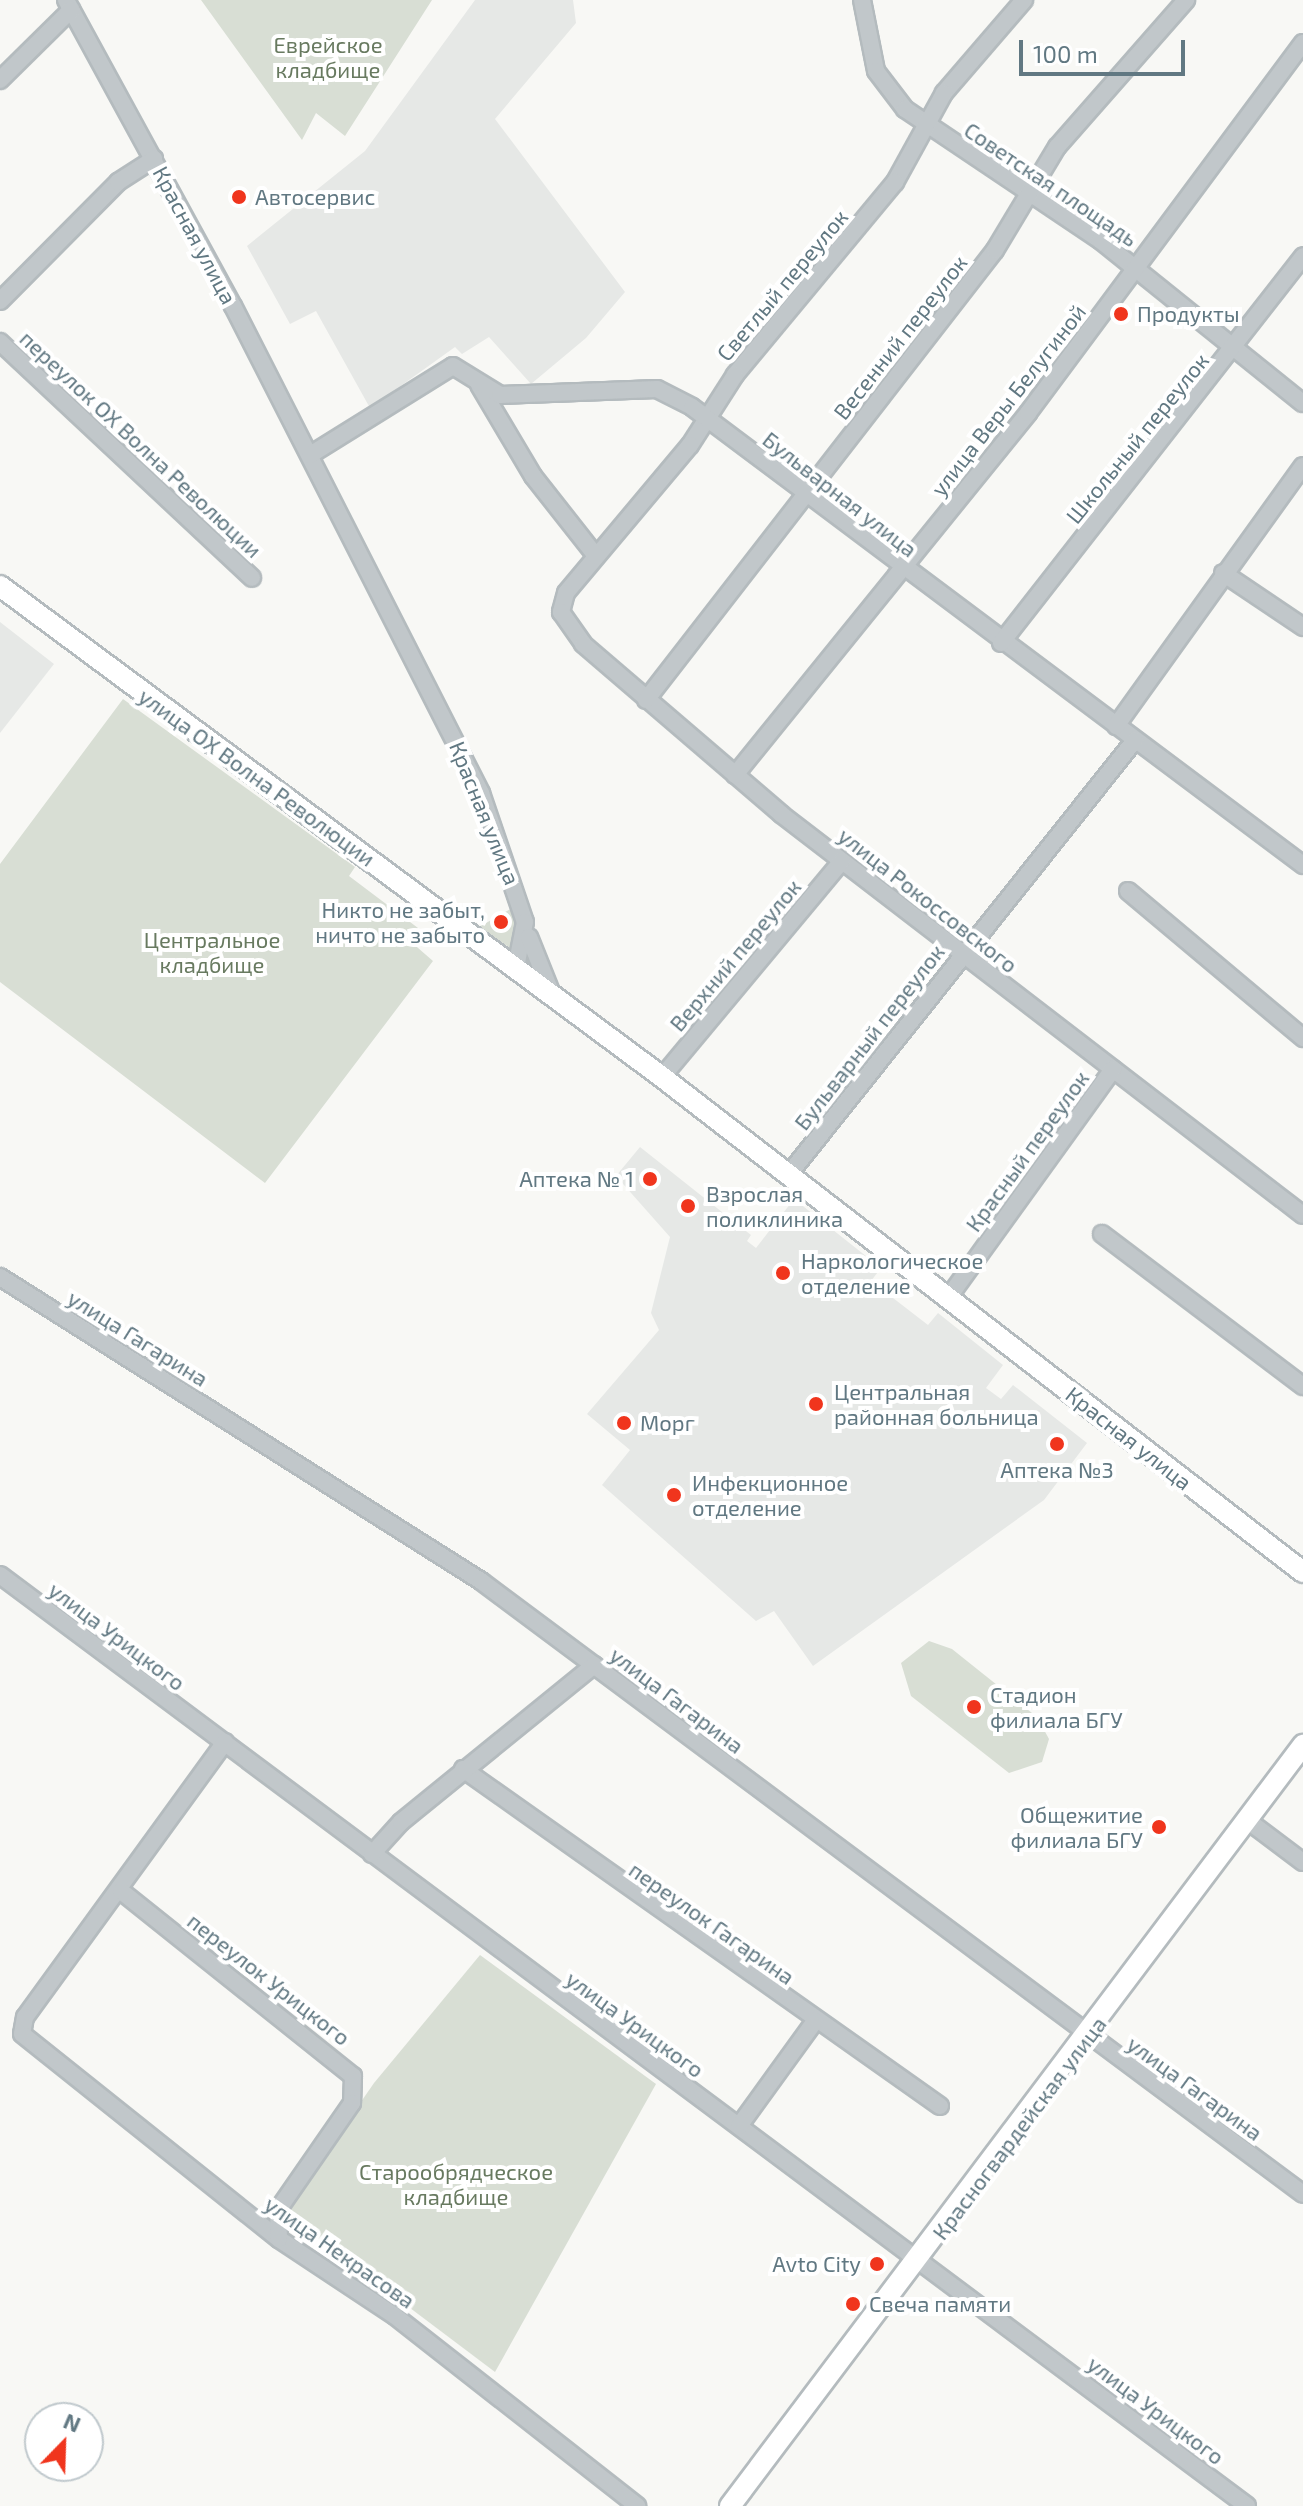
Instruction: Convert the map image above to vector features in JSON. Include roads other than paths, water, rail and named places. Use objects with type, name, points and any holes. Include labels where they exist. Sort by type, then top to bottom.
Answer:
[{"type":"main road","name":"улица ОХ Волна Революции","points":[[0,586],[516,967]]},
{"type":"main road","name":"Красная улица","points":[[516,967],[1303,1572]]},
{"type":"main road","name":"Красногвардейская улица","points":[[730,2506],[921,2259],[1303,1745]]},
{"type":"street","name":"Советская площадь","points":[[862,0],[876,71],[930,128],[1032,193],[1137,269],[1303,403]]},
{"type":"street","name":"Светлый переулок","points":[[566,593],[708,420],[735,375],[882,200],[930,128],[944,93],[1024,0]]},
{"type":"street","name":"Весенний переулок","points":[[646,700],[806,496],[1032,193],[1065,137],[1186,0]]},
{"type":"street","points":[[0,80],[69,5]]},
{"type":"street","name":"Красная улица","points":[[69,5],[310,455],[481,793],[552,994]]},
{"type":"street","name":"улица Веры Белугиной","points":[[735,775],[1137,269],[1303,43]]},
{"type":"street","points":[[0,301],[118,182],[154,159]]},
{"type":"street","name":"Школьный переулок","points":[[1001,643],[1237,349],[1303,256]]},
{"type":"street","name":"переулок ОХ Волна Революции","points":[[0,342],[252,578]]},
{"type":"street","name":"Бульварная улица","points":[[310,455],[446,367],[464,369],[476,381],[508,396],[643,385],[708,420],[901,569],[1303,865]]},
{"type":"street","points":[[476,381],[533,476],[596,556]]},
{"type":"street","points":[[1116,726],[1223,573],[1303,466]]},
{"type":"street","points":[[1223,573],[1303,627]]},
{"type":"street","name":"улица Рокоссовского","points":[[566,593],[561,609],[569,628],[646,700],[841,862],[1303,1215]]},
{"type":"street","name":"Бульварный переулок","points":[[789,1174],[1135,740]]},
{"type":"street","name":"Верхний переулок","points":[[662,1077],[841,862]]},
{"type":"street","points":[[1128,891],[1303,1038]]},
{"type":"street","points":[[516,967],[525,922]]},
{"type":"street","name":"Красный переулок","points":[[948,1298],[1113,1069]]},
{"type":"street","points":[[1102,1234],[1303,1386]]},
{"type":"street","name":"улица Гагарина","points":[[0,1277],[411,1533],[594,1665],[1088,2037],[1303,2194]]},
{"type":"street","name":"улица Урицкого","points":[[0,1575],[921,2259],[1247,2506]]},
{"type":"street","points":[[372,1854],[463,1769],[594,1665]]},
{"type":"street","points":[[121,1891],[225,1742]]},
{"type":"street","name":"переулок Гагарина","points":[[463,1769],[815,2021],[940,2106]]},
{"type":"street","points":[[1247,1820],[1303,1862]]},
{"type":"street","name":"улица Некрасова","points":[[121,1891],[21,2030],[279,2239],[395,2316],[637,2506]]},
{"type":"street","name":"переулок Урицкого","points":[[121,1891],[353,2076],[352,2103],[278,2210],[279,2239]]},
{"type":"street","points":[[739,2126],[815,2021]]},
{"type":"place","name":"Автосервис","points":[[239,197]]},
{"type":"place","name":"Продукты","points":[[1121,314]]},
{"type":"place","name":"Никто не забыт, ничто не забыто","points":[[501,922]]},
{"type":"place","name":"Аптека № 1","points":[[650,1179]]},
{"type":"place","name":"Взрослая поликлиника","points":[[688,1206]]},
{"type":"place","name":"Наркологическое отделение","points":[[783,1273]]},
{"type":"place","name":"Центральная районная больница","points":[[816,1404]]},
{"type":"place","name":"Морг","points":[[624,1423]]},
{"type":"place","name":"Аптека №3","points":[[1057,1444]]},
{"type":"place","name":"Инфекционное отделение","points":[[674,1495]]},
{"type":"place","name":"Стадион филиала БГУ","points":[[974,1707]]},
{"type":"place","name":"Общежитие филиала БГУ","points":[[1159,1827]]},
{"type":"place","name":"Avto City","points":[[877,2264]]},
{"type":"place","name":"Свеча памяти","points":[[853,2304]]},
{"type":"park label","name":"Еврейское кладбище","points":[[328,56]]},
{"type":"park label","name":"Центральное кладбище","points":[[212,952]]},
{"type":"park label","name":"Старообрядческое кладбище","points":[[456,2184]]}]
